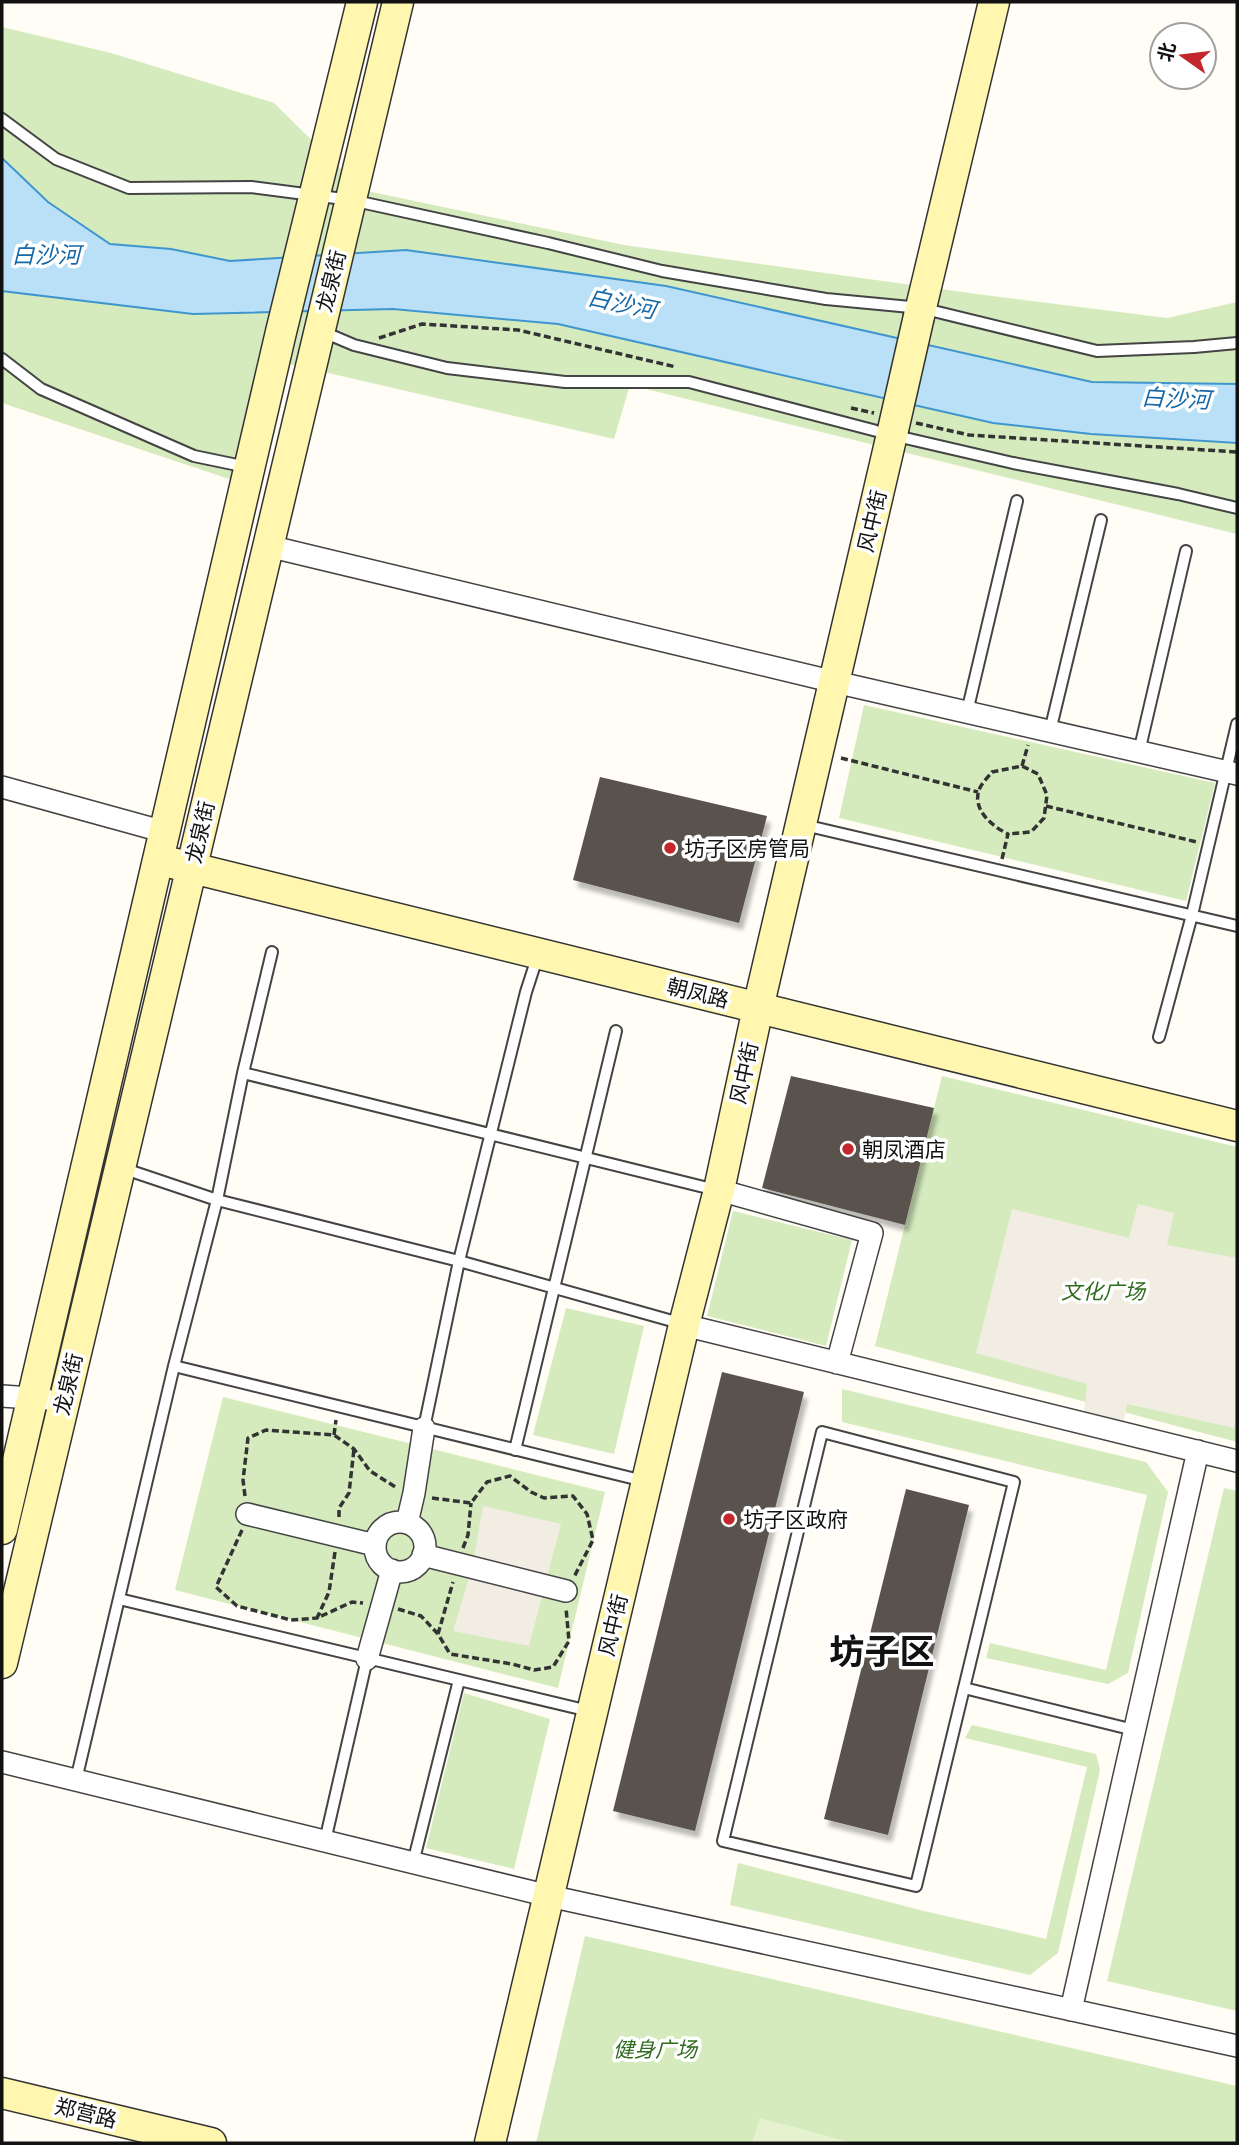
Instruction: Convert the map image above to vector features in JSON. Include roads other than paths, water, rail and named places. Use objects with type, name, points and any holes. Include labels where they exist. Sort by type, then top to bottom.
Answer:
[{"type":"street","name":"龙泉街","points":[[2,1529],[281,332],[362,2]]},
{"type":"street","name":"龙泉街","points":[[2,1662],[398,2]]},
{"type":"street","name":"风中街","points":[[490,2143],[684,1325],[719,1190],[758,1008],[994,2]]},
{"type":"street","points":[[268,546],[835,682],[1232,773]]},
{"type":"street","points":[[2,787],[161,846]]},
{"type":"street","name":"朝凤路","points":[[161,846],[191,868],[1237,1126]]},
{"type":"street","points":[[719,1190],[872,1233],[837,1363]]},
{"type":"street","points":[[684,1325],[1237,1461]]},
{"type":"street","points":[[2,1396],[64,1400]]},
{"type":"street","points":[[407,1523],[424,1428]]},
{"type":"street","points":[[1071,2010],[1198,1451]]},
{"type":"street","points":[[247,1514],[375,1545]]},
{"type":"street","points":[[392,1523],[407,1523],[419,1532],[423,1539],[423,1555],[414,1567],[400,1572],[379,1561],[375,1545],[386,1527],[392,1523]]},
{"type":"street","points":[[423,1555],[566,1591]]},
{"type":"street","points":[[367,1658],[392,1570]]},
{"type":"street","points":[[2,1762],[550,1896],[1237,2046]]},
{"type":"street","name":"郑营路","points":[[2,2093],[211,2143]]},
{"type":"lane","points":[[2,119],[56,159],[130,188],[251,187],[316,196],[349,211],[548,243],[662,271],[920,312],[1097,351],[1194,347],[1237,342]]},
{"type":"lane","points":[[319,328],[354,345],[447,368],[565,382],[689,382],[893,425],[1013,463],[1178,494],[1237,509]]},
{"type":"lane","points":[[2,359],[40,389],[194,456],[250,468]]},
{"type":"lane","points":[[967,712],[1017,501]]},
{"type":"lane","points":[[1050,731],[1101,520]]},
{"type":"lane","points":[[1139,752],[1186,551]]},
{"type":"lane","points":[[1159,1037],[1232,773],[1237,724]]},
{"type":"lane","points":[[801,824],[1237,926]]},
{"type":"lane","points":[[76,1780],[174,1366],[217,1200],[243,1073],[272,952]]},
{"type":"lane","points":[[424,1428],[459,1261],[526,992],[538,954]]},
{"type":"lane","points":[[515,1450],[616,1031]]},
{"type":"lane","points":[[243,1073],[719,1190]]},
{"type":"lane","points":[[120,1167],[217,1200],[459,1261],[684,1325]]},
{"type":"lane","points":[[174,1366],[647,1482]]},
{"type":"lane","points":[[822,1432],[1014,1482],[964,1688],[916,1886],[723,1841],[822,1432]]},
{"type":"lane","points":[[119,1599],[593,1712]]},
{"type":"lane","points":[[324,1841],[367,1658]]},
{"type":"lane","points":[[414,1863],[459,1680]]},
{"type":"lane","points":[[964,1688],[1134,1730]]},
{"type":"water","name":"白沙河","points":[[2,158],[48,202],[110,244],[171,249],[230,261],[406,250],[666,286],[1092,382],[1237,384],[1237,443],[1091,434],[993,423],[558,324],[393,309],[193,314],[2,291]]},
{"type":"place","name":"坊子区房管局","points":[[670,848]]},
{"type":"place","name":"朝凤酒店","points":[[848,1149]]},
{"type":"place","name":"坊子区政府","points":[[729,1519]]},
{"type":"district","name":"坊子区","points":[[882,1652]]},
{"type":"park label","name":"文化广场","points":[[1103,1291]]},
{"type":"park label","name":"健身广场","points":[[655,2049]]}]
